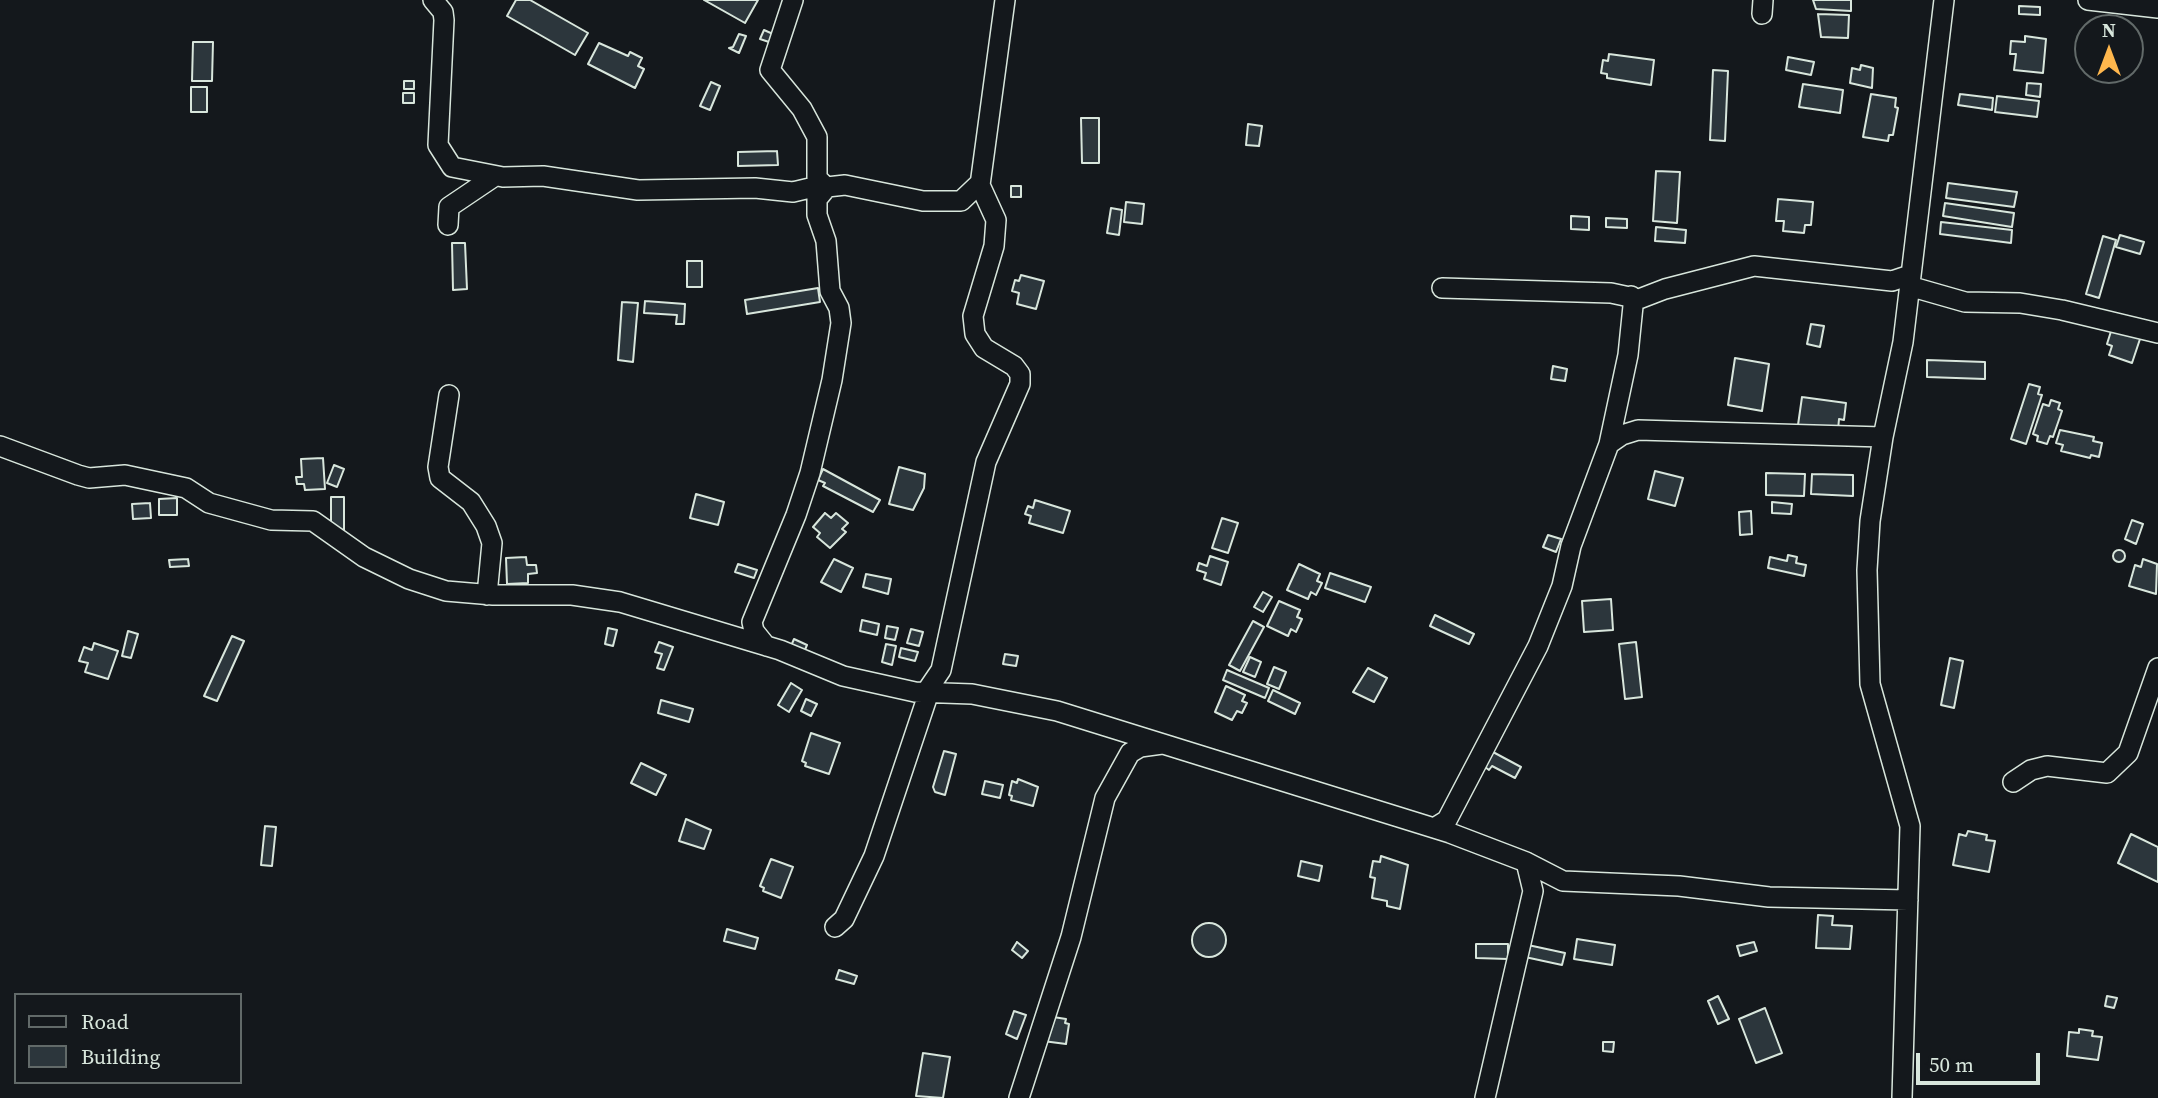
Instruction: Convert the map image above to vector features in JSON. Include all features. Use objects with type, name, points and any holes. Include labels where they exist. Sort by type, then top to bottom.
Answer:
[{"type":"street","points":[[433,0],[443,12],[444,20],[438,145],[449,165],[452,182],[449,216],[495,176]]},
{"type":"street","points":[[738,638],[747,632],[752,622],[796,515],[810,473],[838,349],[839,308],[830,291],[826,241],[817,215],[821,189],[814,127],[770,70],[793,0]]},
{"type":"street","points":[[835,928],[844,919],[874,856],[935,689],[976,496],[986,462],[1020,384],[1020,374],[1014,366],[984,348],[975,334],[973,316],[994,246],[996,220],[980,183],[1005,0]]},
{"type":"street","points":[[2088,0],[2158,8]]},
{"type":"street","points":[[1902,1098],[1910,826],[1870,684],[1867,570],[1870,521],[1883,437],[1903,342],[1945,1]]},
{"type":"street","points":[[449,165],[495,176],[543,176],[638,190],[755,188],[793,192],[814,187],[821,189],[845,185],[923,201],[976,203],[993,214]]},
{"type":"street","points":[[961,201],[980,183]]},
{"type":"street","points":[[1442,288],[1634,301],[1665,289],[1754,266],[1892,281],[1909,280],[1965,302],[2020,303],[2158,332]]},
{"type":"street","points":[[1444,827],[1538,646],[1609,444],[1618,408],[1634,301]]},
{"type":"street","points":[[449,395],[438,467],[440,478],[471,502],[486,526],[492,543],[487,594]]},
{"type":"street","points":[[1618,408],[1623,419],[1638,430]]},
{"type":"street","points":[[1609,444],[1622,435],[1638,430],[1883,437]]},
{"type":"street","points":[[0,446],[89,478],[125,475],[186,488],[200,494],[209,503],[271,520],[306,519],[325,527],[364,557],[409,579],[446,591],[572,595],[620,602],[766,646],[843,676],[972,694],[1057,711],[1444,827],[1563,881]]},
{"type":"street","points":[[752,622],[754,631],[766,646]]},
{"type":"street","points":[[2012,782],[2031,770],[2047,766],[2107,773],[2128,753],[2158,668]]},
{"type":"street","points":[[1117,729],[1130,753]]},
{"type":"street","points":[[1019,1098],[1071,937],[1100,812],[1130,753],[1140,747],[1165,744]]},
{"type":"street","points":[[1485,1098],[1533,891],[1526,862]]},
{"type":"street","points":[[1533,891],[1563,881],[1679,886],[1769,897],[1908,900]]},
{"type":"building","points":[[516,0],[530,0],[588,33],[575,55],[507,16]]},
{"type":"building","points":[[704,0],[758,0],[745,23]]},
{"type":"building","points":[[1813,0],[1851,0],[1851,11],[1816,9]]},
{"type":"building","points":[[2019,6],[2040,7],[2040,15],[2019,14]]},
{"type":"building","points":[[1818,14],[1849,15],[1848,38],[1821,37]]},
{"type":"building","points":[[764,30],[773,34],[769,42],[760,39]]},
{"type":"building","points":[[739,34],[746,36],[739,53],[729,48],[733,47]]},
{"type":"building","points":[[2025,36],[2046,39],[2043,73],[2014,70],[2016,54],[2010,54],[2011,41],[2025,42]]},
{"type":"building","points":[[193,42],[213,42],[212,81],[192,81]]},
{"type":"building","points":[[599,43],[628,56],[630,52],[642,58],[638,66],[644,69],[635,88],[588,64]]},
{"type":"building","points":[[1609,54],[1654,60],[1651,85],[1607,78],[1607,74],[1601,73],[1603,60],[1608,61]]},
{"type":"building","points":[[1788,57],[1814,62],[1811,75],[1786,70]]},
{"type":"building","points":[[1861,65],[1873,68],[1872,88],[1850,83],[1852,68],[1860,70]]},
{"type":"building","points":[[1713,70],[1728,71],[1725,141],[1710,140]]},
{"type":"building","points":[[404,81],[414,81],[414,89],[404,89]]},
{"type":"building","points":[[711,82],[720,86],[710,110],[700,106]]},
{"type":"building","points":[[2027,83],[2041,84],[2040,97],[2026,95]]},
{"type":"building","points":[[1803,84],[1843,90],[1840,113],[1799,107]]},
{"type":"building","points":[[191,87],[207,87],[207,112],[191,112]]},
{"type":"building","points":[[403,93],[414,93],[414,103],[403,103]]},
{"type":"building","points":[[1871,94],[1896,98],[1895,107],[1898,108],[1893,135],[1889,135],[1888,141],[1863,137]]},
{"type":"building","points":[[1960,94],[1993,98],[1992,110],[1958,105]]},
{"type":"building","points":[[1997,96],[2039,101],[2037,117],[1995,112]]},
{"type":"building","points":[[1081,118],[1099,118],[1099,163],[1082,163]]},
{"type":"building","points":[[1248,124],[1262,126],[1259,146],[1246,145]]},
{"type":"building","points":[[777,151],[778,165],[738,166],[738,152]]},
{"type":"building","points":[[1656,171],[1680,172],[1677,223],[1653,221]]},
{"type":"building","points":[[1948,183],[2017,192],[2014,207],[1946,198]]},
{"type":"building","points":[[1011,186],[1021,186],[1021,197],[1011,197]]},
{"type":"building","points":[[1778,199],[1813,202],[1811,225],[1805,225],[1804,233],[1783,231],[1784,221],[1776,221]]},
{"type":"building","points":[[1126,202],[1144,204],[1142,224],[1124,222]]},
{"type":"building","points":[[1945,203],[2014,213],[2012,227],[1943,216]]},
{"type":"building","points":[[1111,208],[1122,210],[1119,235],[1107,233]]},
{"type":"building","points":[[1571,216],[1589,217],[1589,230],[1571,229]]},
{"type":"building","points":[[1606,218],[1627,219],[1627,228],[1606,227]]},
{"type":"building","points":[[1941,222],[2012,230],[2011,243],[1940,234]]},
{"type":"building","points":[[1656,227],[1686,230],[1685,243],[1655,241]]},
{"type":"building","points":[[2120,235],[2144,242],[2140,254],[2116,247]]},
{"type":"building","points":[[2103,236],[2116,240],[2099,298],[2086,294]]},
{"type":"building","points":[[452,243],[465,243],[467,289],[453,290]]},
{"type":"building","points":[[687,261],[702,261],[702,287],[687,287]]},
{"type":"building","points":[[1021,275],[1044,281],[1036,309],[1017,304],[1019,293],[1012,291],[1015,280],[1019,281]]},
{"type":"building","points":[[818,288],[820,302],[747,314],[745,300]]},
{"type":"building","points":[[645,301],[685,304],[684,324],[676,324],[677,315],[644,313]]},
{"type":"building","points":[[622,302],[638,303],[633,362],[618,360]]},
{"type":"building","points":[[1811,324],[1824,326],[1820,347],[1807,344]]},
{"type":"building","points":[[2112,328],[2141,336],[2132,363],[2109,355],[2112,346],[2107,344]]},
{"type":"building","points":[[1735,358],[1769,364],[1762,411],[1728,405]]},
{"type":"building","points":[[1927,360],[1985,362],[1985,379],[1927,377]]},
{"type":"building","points":[[1553,366],[1567,369],[1565,381],[1551,379]]},
{"type":"building","points":[[2029,384],[2040,387],[2038,394],[2042,395],[2026,444],[2011,439]]},
{"type":"building","points":[[1802,397],[1846,403],[1844,420],[1839,419],[1838,430],[1798,425]]},
{"type":"building","points":[[2051,400],[2060,403],[2058,409],[2062,411],[2053,437],[2050,436],[2047,444],[2037,441],[2038,436],[2033,434],[2043,404],[2049,406]]},
{"type":"building","points":[[2060,430],[2094,437],[2093,441],[2102,443],[2099,457],[2091,455],[2090,458],[2061,451],[2063,445],[2056,443]]},
{"type":"building","points":[[323,458],[325,489],[305,490],[304,484],[297,484],[296,477],[302,477],[301,459]]},
{"type":"building","points":[[334,465],[344,469],[337,487],[327,483]]},
{"type":"building","points":[[899,467],[925,474],[924,488],[913,510],[889,504]]},
{"type":"building","points":[[823,469],[880,500],[873,512],[823,486],[825,483],[818,480]]},
{"type":"building","points":[[1655,471],[1683,478],[1675,506],[1648,499]]},
{"type":"building","points":[[1766,473],[1805,474],[1804,496],[1766,495]]},
{"type":"building","points":[[1812,474],[1853,475],[1853,496],[1811,494]]},
{"type":"building","points":[[696,494],[724,502],[718,525],[690,518]]},
{"type":"building","points":[[331,497],[344,497],[344,531],[331,531]]},
{"type":"building","points":[[177,498],[177,515],[159,515],[159,499]]},
{"type":"building","points":[[1035,500],[1070,511],[1063,533],[1029,523],[1031,516],[1025,514],[1028,506],[1033,508]]},
{"type":"building","points":[[1772,502],[1792,504],[1791,514],[1772,513]]},
{"type":"building","points":[[150,503],[151,518],[133,519],[132,504]]},
{"type":"building","points":[[1751,511],[1752,534],[1740,535],[1739,512]]},
{"type":"building","points":[[825,513],[831,518],[836,513],[848,523],[842,529],[846,532],[830,548],[817,537],[820,533],[813,527]]},
{"type":"building","points":[[1222,518],[1238,523],[1228,553],[1212,548]]},
{"type":"building","points":[[2132,520],[2143,524],[2136,544],[2125,539]]},
{"type":"building","points":[[1548,535],[1561,539],[1556,552],[1543,547]]},
{"type":"building","points":[[2119,550],[2125,556],[2119,562],[2113,556]]},
{"type":"building","points":[[1788,555],[1797,557],[1796,563],[1806,565],[1804,576],[1768,568],[1770,557],[1787,561]]},
{"type":"building","points":[[1210,556],[1228,562],[1221,585],[1204,579],[1206,573],[1197,570],[1199,563],[1207,566]]},
{"type":"building","points":[[526,557],[527,565],[536,565],[537,573],[528,574],[528,583],[507,584],[506,558]]},
{"type":"building","points":[[188,559],[189,566],[170,567],[169,560]]},
{"type":"building","points":[[834,559],[853,568],[841,592],[821,582]]},
{"type":"building","points":[[2143,559],[2157,564],[2156,594],[2129,586],[2135,565],[2141,567]]},
{"type":"building","points":[[738,564],[757,570],[754,578],[735,572]]},
{"type":"building","points":[[1299,564],[1320,574],[1317,581],[1322,583],[1316,595],[1311,592],[1308,599],[1287,590]]},
{"type":"building","points":[[1330,573],[1371,587],[1365,602],[1325,588]]},
{"type":"building","points":[[866,574],[891,579],[888,594],[863,587]]},
{"type":"building","points":[[1263,592],[1272,597],[1263,612],[1254,607]]},
{"type":"building","points":[[1611,599],[1613,630],[1584,632],[1582,601]]},
{"type":"building","points":[[1279,601],[1300,610],[1297,617],[1302,619],[1296,632],[1291,629],[1288,636],[1267,626]]},
{"type":"building","points":[[1435,615],[1474,634],[1469,644],[1430,626]]},
{"type":"building","points":[[862,620],[879,624],[877,635],[860,631]]},
{"type":"building","points":[[1253,621],[1264,627],[1240,671],[1229,665]]},
{"type":"building","points":[[887,626],[898,628],[895,640],[885,638]]},
{"type":"building","points":[[608,628],[617,630],[613,646],[605,644]]},
{"type":"building","points":[[911,629],[923,632],[919,646],[907,643]]},
{"type":"building","points":[[128,631],[138,634],[131,658],[122,656]]},
{"type":"building","points":[[232,636],[244,641],[217,701],[204,696]]},
{"type":"building","points":[[794,639],[807,645],[804,652],[791,646]]},
{"type":"building","points":[[659,642],[673,647],[664,670],[657,668],[662,654],[655,652]]},
{"type":"building","points":[[1636,642],[1642,697],[1625,699],[1619,644]]},
{"type":"building","points":[[94,643],[118,651],[108,679],[85,672],[88,663],[79,661],[84,647],[92,650]]},
{"type":"building","points":[[886,644],[896,646],[892,665],[882,662]]},
{"type":"building","points":[[901,648],[918,652],[915,661],[899,657]]},
{"type":"building","points":[[1005,654],[1018,656],[1016,666],[1003,664]]},
{"type":"building","points":[[1250,657],[1261,662],[1255,677],[1243,672]]},
{"type":"building","points":[[1950,658],[1963,661],[1954,708],[1941,705]]},
{"type":"building","points":[[1274,667],[1286,672],[1279,689],[1267,684]]},
{"type":"building","points":[[1368,668],[1387,678],[1374,702],[1353,692]]},
{"type":"building","points":[[1227,670],[1269,688],[1265,698],[1223,680]]},
{"type":"building","points":[[791,683],[802,690],[789,712],[778,705]]},
{"type":"building","points":[[1226,686],[1245,695],[1242,701],[1247,703],[1242,713],[1237,711],[1232,720],[1215,712]]},
{"type":"building","points":[[1273,690],[1300,703],[1295,714],[1268,701]]},
{"type":"building","points":[[806,699],[817,704],[811,716],[801,711]]},
{"type":"building","points":[[661,700],[693,709],[689,722],[658,713]]},
{"type":"building","points":[[811,733],[840,743],[829,774],[805,766],[806,763],[802,761]]},
{"type":"building","points":[[944,751],[956,754],[945,795],[935,792],[933,787]]},
{"type":"building","points":[[1493,752],[1521,767],[1515,778],[1492,766],[1489,770],[1485,767]]},
{"type":"building","points":[[641,763],[666,775],[656,795],[631,783]]},
{"type":"building","points":[[1018,779],[1038,787],[1033,806],[1011,800],[1012,796],[1009,795],[1012,781],[1017,783]]},
{"type":"building","points":[[985,781],[1003,785],[1000,798],[982,794]]},
{"type":"building","points":[[686,819],[711,830],[704,849],[679,841]]},
{"type":"building","points":[[265,826],[276,827],[272,866],[261,865]]},
{"type":"building","points":[[1968,831],[1987,835],[1986,840],[1995,841],[1989,872],[1953,865],[1959,834],[1966,836]]},
{"type":"building","points":[[2131,834],[2158,847],[2158,882],[2118,863]]},
{"type":"building","points":[[1381,856],[1408,865],[1400,909],[1387,906],[1387,901],[1372,898],[1375,878],[1370,877],[1373,861],[1380,862]]},
{"type":"building","points":[[771,859],[793,867],[781,898],[763,891],[764,888],[760,886]]},
{"type":"building","points":[[1301,861],[1322,866],[1319,881],[1298,876]]},
{"type":"building","points":[[1818,915],[1833,916],[1832,925],[1852,926],[1850,949],[1816,948]]},
{"type":"building","points":[[1209,923],[1221,928],[1226,940],[1221,952],[1209,957],[1197,952],[1192,940],[1197,928]]},
{"type":"building","points":[[727,929],[758,938],[755,949],[724,941]]},
{"type":"building","points":[[1577,939],[1615,945],[1612,965],[1574,959]]},
{"type":"building","points":[[1017,942],[1028,951],[1022,958],[1012,950]]},
{"type":"building","points":[[1754,942],[1757,951],[1740,956],[1737,946]]},
{"type":"building","points":[[1476,944],[1508,944],[1508,959],[1476,958]]},
{"type":"building","points":[[1528,945],[1565,953],[1562,965],[1525,957]]},
{"type":"building","points":[[839,970],[857,976],[854,984],[836,979]]},
{"type":"building","points":[[1718,996],[1729,1019],[1718,1024],[1708,1001]]},
{"type":"building","points":[[2107,996],[2117,998],[2114,1008],[2105,1006]]},
{"type":"building","points":[[1765,1008],[1782,1053],[1756,1063],[1739,1019]]},
{"type":"building","points":[[1014,1011],[1026,1015],[1017,1039],[1006,1034]]},
{"type":"building","points":[[1047,1016],[1066,1019],[1065,1023],[1069,1024],[1066,1044],[1043,1041]]},
{"type":"building","points":[[2079,1029],[2093,1031],[2092,1036],[2102,1037],[2098,1060],[2067,1056],[2069,1032],[2079,1033]]},
{"type":"building","points":[[1603,1042],[1614,1042],[1613,1052],[1603,1051]]},
{"type":"building","points":[[923,1053],[950,1057],[943,1098],[916,1096]]}]
